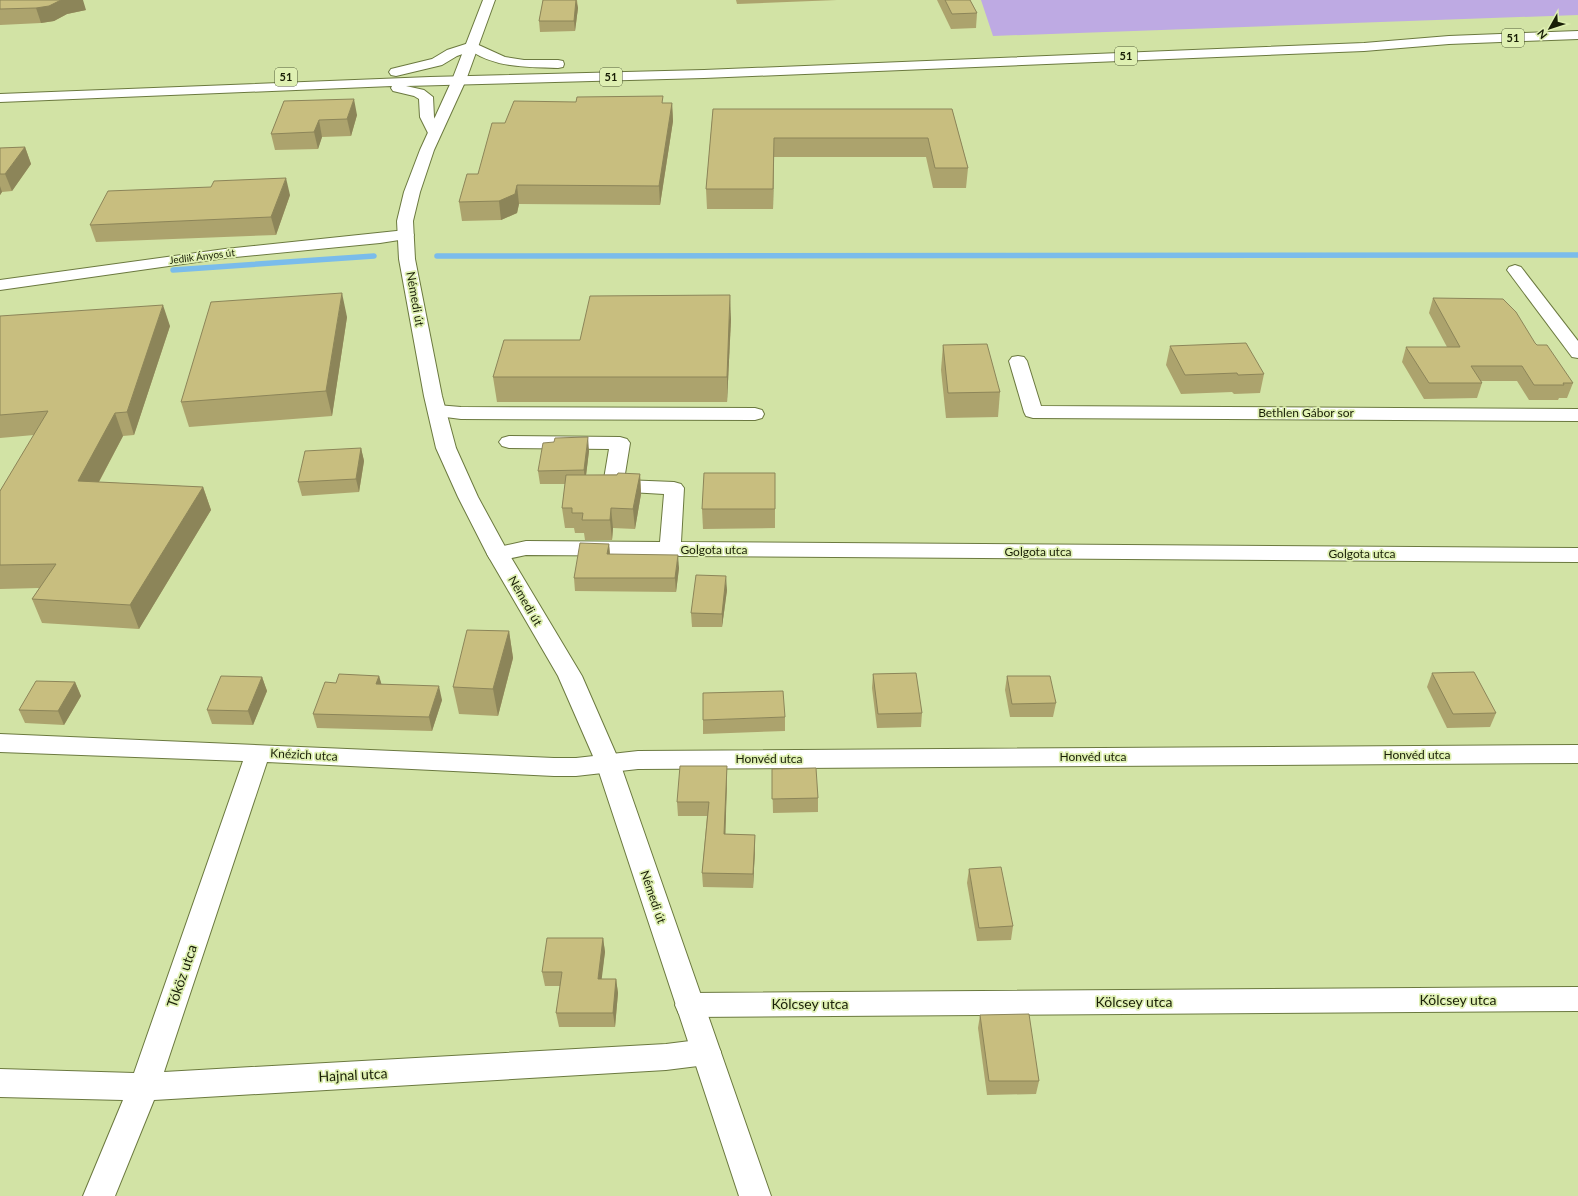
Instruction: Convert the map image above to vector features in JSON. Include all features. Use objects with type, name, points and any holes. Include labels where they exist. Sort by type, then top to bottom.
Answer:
[{"type":"main road","name":"Némedi út","points":[[489,0],[460,76],[434,132],[408,205],[405,221],[408,259],[413,291],[437,411],[446,448],[468,497],[498,554],[570,676],[608,763],[755,1196]]},
{"type":"main road","name":"51","points":[[0,98],[363,84],[602,66],[693,65],[1293,40],[1449,40],[1578,35]]},
{"type":"main road","name":"51","points":[[0,88],[390,74],[460,76],[704,74],[1209,52],[1364,47],[1449,40]]},
{"type":"main road","points":[[390,74],[437,62],[452,53],[472,46],[494,59],[513,63],[602,66]]},
{"type":"main road","points":[[363,84],[408,90],[426,97],[427,117],[434,132]]},
{"type":"main road","name":"Jedlik Ányos út","points":[[0,285],[137,264],[302,245],[406,236]]},
{"type":"main road","points":[[1516,270],[1578,353]]},
{"type":"main road","name":"Bethlen Gábor sor","points":[[1018,361],[1034,412],[1578,415]]},
{"type":"main road","points":[[437,411],[469,413],[755,414]]},
{"type":"main road","points":[[509,442],[620,443],[613,485],[674,488],[670,549]]},
{"type":"main road","name":"Golgota utca","points":[[498,554],[526,548],[1578,555]]},
{"type":"main road","name":"Knézich utca","points":[[0,743],[258,752],[554,767],[576,767],[608,763]]},
{"type":"main road","name":"Tóköz utca","points":[[99,1196],[144,1088],[258,752]]},
{"type":"main road","name":"Honvéd utca","points":[[608,763],[646,760],[1578,754]]},
{"type":"main road","name":"Kölcsey utca","points":[[689,1005],[1578,999]]},
{"type":"main road","name":"Hajnal utca","points":[[0,1083],[144,1088],[666,1057],[706,1052]]},
{"type":"shaded area","points":[[981,0],[1578,0],[1578,15],[993,36]]},
{"type":"building","points":[[0,0],[61,0],[49,6],[36,8],[0,9]]},
{"type":"building","points":[[543,0],[576,0],[574,21],[539,21]]},
{"type":"building","points":[[945,0],[970,0],[977,13],[952,14]]},
{"type":"building","points":[[663,96],[662,103],[672,103],[659,186],[517,185],[515,194],[499,201],[459,202],[467,174],[478,174],[492,123],[505,123],[514,101],[576,102],[577,97]]},
{"type":"building","points":[[354,99],[347,119],[319,120],[314,132],[271,134],[284,101]]},
{"type":"building","points":[[713,109],[952,109],[968,168],[935,168],[928,138],[774,138],[773,189],[706,189]]},
{"type":"building","points":[[25,147],[5,174],[0,174],[0,148]]},
{"type":"building","points":[[286,178],[271,217],[90,225],[108,191],[211,187],[214,181]]},
{"type":"building","points":[[342,293],[326,391],[181,402],[211,302]]},
{"type":"building","points":[[730,295],[727,377],[493,377],[504,340],[580,340],[590,296]]},
{"type":"building","points":[[1433,298],[1503,299],[1516,312],[1535,343],[1537,345],[1547,345],[1573,383],[1563,383],[1564,385],[1534,385],[1522,366],[1471,366],[1482,383],[1429,383],[1406,347],[1460,347]]},
{"type":"building","points":[[163,305],[127,412],[115,413],[78,481],[203,487],[130,605],[32,599],[56,564],[0,565],[0,491],[48,411],[0,415],[0,316]]},
{"type":"building","points":[[1246,343],[1264,374],[1238,375],[1237,373],[1185,375],[1170,346]]},
{"type":"building","points":[[987,344],[1000,392],[948,393],[943,345]]},
{"type":"building","points":[[588,437],[584,470],[538,471],[543,443],[554,442],[555,438]]},
{"type":"building","points":[[361,448],[356,479],[298,482],[305,451]]},
{"type":"building","points":[[618,473],[640,474],[633,509],[611,508],[610,520],[582,520],[583,513],[572,513],[572,508],[562,508],[566,475],[617,475]]},
{"type":"building","points":[[704,473],[775,473],[775,509],[702,509]]},
{"type":"building","points":[[580,543],[609,544],[607,554],[678,555],[675,578],[574,578]]},
{"type":"building","points":[[696,575],[726,576],[722,614],[691,613]]},
{"type":"building","points":[[467,630],[509,631],[493,689],[453,687]]},
{"type":"building","points":[[1474,672],[1496,713],[1453,714],[1432,673]]},
{"type":"building","points":[[916,673],[922,713],[878,714],[873,674]]},
{"type":"building","points":[[339,674],[379,676],[376,684],[439,686],[429,717],[313,714],[325,682],[336,683]]},
{"type":"building","points":[[221,676],[262,677],[248,711],[207,710]]},
{"type":"building","points":[[1007,676],[1050,676],[1056,703],[1012,704]]},
{"type":"building","points":[[36,681],[75,682],[58,711],[19,710]]},
{"type":"building","points":[[783,691],[785,717],[703,720],[703,693]]},
{"type":"building","points":[[680,766],[727,766],[724,834],[755,835],[753,874],[702,873],[709,802],[677,802]]},
{"type":"building","points":[[816,768],[818,798],[772,799],[772,769]]},
{"type":"building","points":[[1001,867],[1013,926],[979,928],[969,869]]},
{"type":"building","points":[[547,938],[603,938],[598,979],[616,979],[613,1013],[556,1013],[562,972],[542,972]]},
{"type":"building","points":[[1029,1014],[1039,1081],[989,1081],[980,1015]]},
{"type":"waterway","points":[[437,256],[1578,255]]},
{"type":"waterway","points":[[173,270],[374,256]]}]
